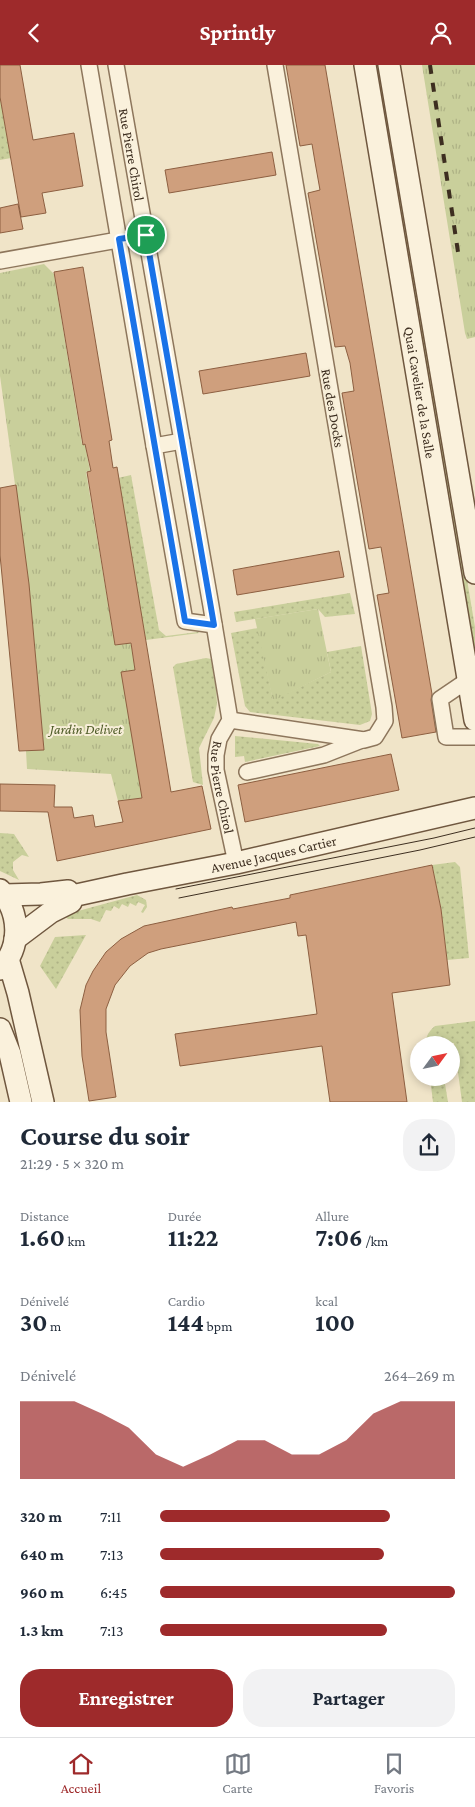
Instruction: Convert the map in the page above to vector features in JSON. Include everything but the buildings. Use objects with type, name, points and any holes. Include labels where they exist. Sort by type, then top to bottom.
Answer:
[{"type":"main road","name":"Quai Cavelier de la Salle","points":[[365,65],[475,720]]},
{"type":"main road","name":"Quai Cavelier de la Salle","points":[[389,65],[475,573]]},
{"type":"main road","name":"Avenue Jacques Cartier","points":[[72,896],[236,863],[475,808]]},
{"type":"main road","name":"Avenue Jacques Cartier","points":[[2,893],[41,894],[68,891],[72,896],[71,902],[51,912],[16,939]]},
{"type":"main road","points":[[2,893],[14,914],[16,939],[4,964],[18,993],[43,1102]]},
{"type":"main road","points":[[0,1029],[10,1054],[22,1102]]},
{"type":"street","points":[[89,65],[185,621],[214,625]]},
{"type":"street","name":"Rue Pierre Chirol","points":[[116,65],[230,720],[219,739],[216,770],[236,863]]},
{"type":"street","name":"Rue des Docks","points":[[247,772],[324,755],[374,737],[385,721],[275,65]]},
{"type":"street","points":[[0,261],[146,235]]},
{"type":"street","points":[[154,445],[182,441]]},
{"type":"street","points":[[468,680],[440,699],[446,737],[475,737]]},
{"type":"street","points":[[230,720],[364,740]]},
{"type":"green space","points":[[374,65],[380,65],[475,627],[475,662]]},
{"type":"green space","points":[[422,65],[475,65],[475,337],[467,339],[465,333]]},
{"type":"green space","points":[[0,97],[11,158],[0,160]]},
{"type":"green space","name":"Jardin Delivet","points":[[44,264],[54,274],[82,444],[85,444],[90,471],[86,472],[115,645],[131,644],[135,670],[122,672],[142,798],[118,801],[111,774],[27,769],[26,751],[44,749],[29,586],[0,376],[0,273]]},
{"type":"green space","points":[[131,475],[159,630],[166,636],[199,633],[145,639],[118,478]]},
{"type":"green space","points":[[350,593],[355,614],[325,617],[318,609],[236,622],[234,612]]},
{"type":"green space","points":[[318,609],[331,672],[273,701],[255,619]]},
{"type":"green space","points":[[258,628],[273,700],[331,672],[327,652],[361,646],[372,714],[370,721],[360,725],[250,712],[245,706],[231,633]]},
{"type":"green space","points":[[206,658],[211,659],[217,704],[214,718],[199,748],[203,785],[193,782],[173,667],[176,664]]},
{"type":"green space","points":[[235,736],[318,744],[320,746],[245,762],[244,756],[235,757]]},
{"type":"green space","points":[[0,833],[14,834],[29,857],[22,855],[13,862],[13,870],[19,880],[0,871]]},
{"type":"green space","points":[[455,862],[460,867],[469,958],[447,960],[441,909],[432,865]]},
{"type":"green space","points":[[137,895],[146,900],[147,907],[143,913],[141,912],[145,905],[138,902],[136,906],[130,903],[128,907],[122,904],[119,909],[114,906],[111,911],[106,910],[100,922],[91,919],[68,919],[61,913],[76,908],[78,911]]},
{"type":"green space","points":[[86,935],[56,989],[40,966],[55,937]]},
{"type":"green space","points":[[475,1021],[475,1102],[462,1102],[460,1086],[460,1036],[427,1036],[435,1026]]},
{"type":"green space","points":[[431,1086],[445,1086],[448,1102],[433,1102]]},
{"type":"tram line","points":[[176,889],[434,838],[475,828]]},
{"type":"tram line","points":[[179,898],[420,850],[475,837]]},
{"type":"railway","points":[[430,65],[458,252]]},
{"type":"route","points":[[146,235],[166,350],[214,625],[185,621],[154,445],[119,239],[146,235]]}]
